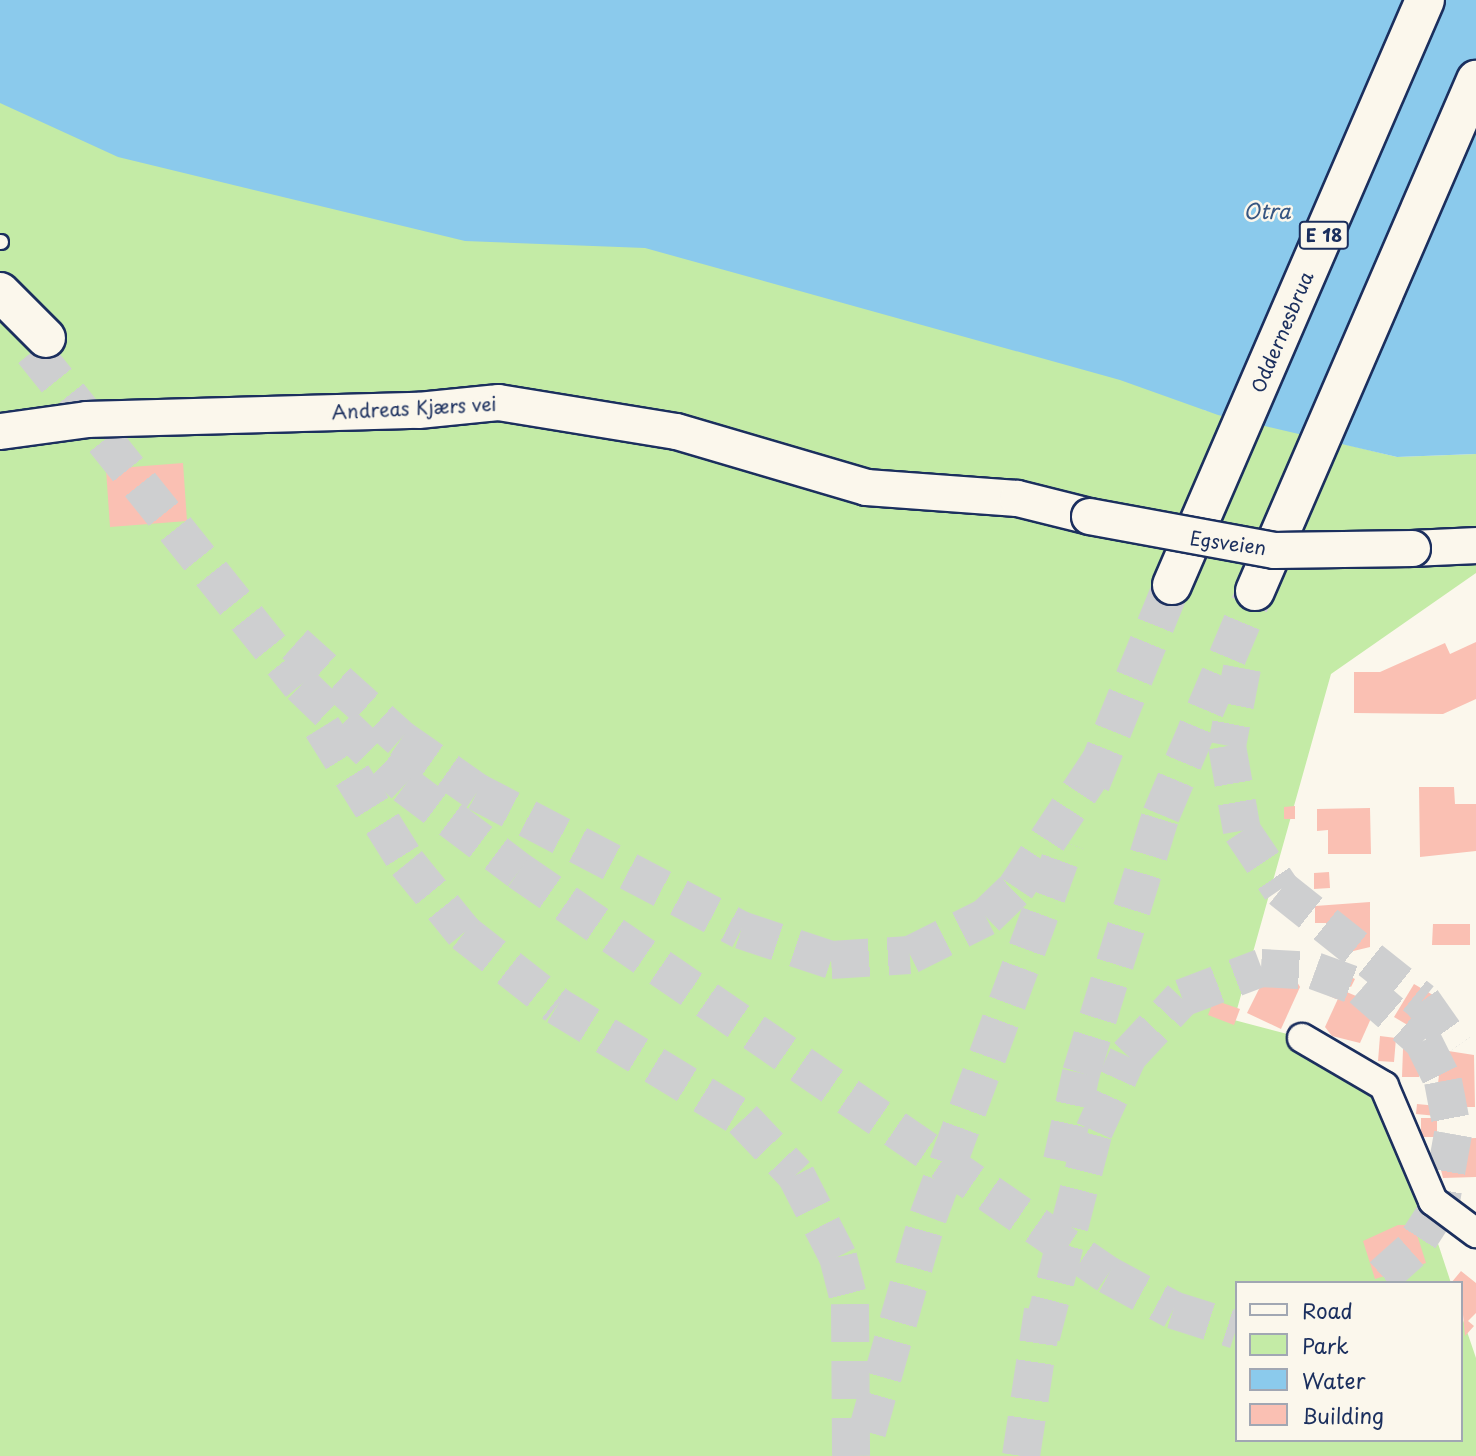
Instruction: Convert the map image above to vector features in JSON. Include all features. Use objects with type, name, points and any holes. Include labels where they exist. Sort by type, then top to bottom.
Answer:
[{"type":"highway","name":"Oddernesbrua","points":[[1172,585],[1425,0]]},
{"type":"highway","points":[[1255,591],[1476,80]]},
{"type":"highway","points":[[0,292],[40,344],[0,317]]},
{"type":"street","name":"Andreas Kjærs vei","points":[[0,431],[86,419],[418,410],[498,402],[677,431],[866,487],[985,496]]},
{"type":"street","name":"Egsveien","points":[[985,496],[1275,550],[1476,545]]},
{"type":"street","points":[[1302,1038],[1384,1086],[1433,1201],[1476,1233]]},
{"type":"green space","points":[[0,0],[963,0],[1204,410],[1397,457],[1476,454],[1476,573],[1331,674],[1234,1020],[1295,1036],[1365,1069],[1426,1207],[1450,1281],[1234,1281],[1234,1442],[1462,1442],[1462,1317],[1476,1358],[1476,1456],[0,1456]]},
{"type":"water","name":"Otra","points":[[0,0],[1476,0],[1476,454],[1397,457],[1218,415],[1120,380],[645,248],[465,241],[118,157],[0,103]]},
{"type":"building","points":[[183,463],[187,521],[110,527],[106,469]]},
{"type":"building","points":[[1476,642],[1476,699],[1443,714],[1354,713],[1354,672],[1380,672],[1445,643],[1450,654]]},
{"type":"building","points":[[1419,787],[1454,787],[1455,804],[1476,804],[1476,851],[1420,857]]},
{"type":"building","points":[[1295,806],[1295,819],[1284,819],[1284,807]]},
{"type":"building","points":[[1370,808],[1371,854],[1328,854],[1328,830],[1317,831],[1317,809]]},
{"type":"building","points":[[1329,872],[1330,888],[1314,889],[1314,873]]},
{"type":"building","points":[[1370,902],[1370,947],[1337,955],[1332,923],[1315,923],[1315,906]]},
{"type":"building","points":[[1433,924],[1470,924],[1470,945],[1432,945]]},
{"type":"building","points":[[1326,964],[1355,979],[1351,987],[1344,982],[1336,999],[1314,989]]},
{"type":"building","points":[[1271,965],[1293,975],[1300,987],[1281,1029],[1247,1013]]},
{"type":"building","points":[[1414,984],[1445,1002],[1426,1036],[1394,1017]]},
{"type":"building","points":[[1342,990],[1377,1005],[1360,1043],[1332,1036],[1325,1027]]},
{"type":"building","points":[[1214,1000],[1240,1009],[1234,1025],[1208,1015]]},
{"type":"building","points":[[1380,1036],[1396,1038],[1394,1062],[1378,1061]]},
{"type":"building","points":[[1403,1049],[1420,1049],[1419,1077],[1402,1077]]},
{"type":"building","points":[[1442,1050],[1474,1055],[1475,1107],[1443,1107],[1443,1100],[1436,1100]]},
{"type":"building","points":[[1417,1104],[1438,1106],[1437,1116],[1416,1114]]},
{"type":"building","points":[[1421,1118],[1437,1118],[1437,1137],[1421,1137]]},
{"type":"building","points":[[1476,1138],[1476,1177],[1443,1178],[1437,1154],[1442,1154],[1442,1139]]},
{"type":"building","points":[[1398,1225],[1414,1225],[1426,1263],[1375,1279],[1363,1241]]},
{"type":"building","points":[[1461,1271],[1476,1283],[1476,1313],[1468,1321],[1474,1326],[1465,1336],[1462,1281],[1453,1281]]},
{"type":"tunnel","points":[[33,351],[301,685],[405,785],[519,871],[1108,1275],[1173,1310],[1234,1329]]},
{"type":"tunnel","points":[[1091,784],[1172,585]]},
{"type":"tunnel","points":[[1062,1161],[1081,1073],[1161,815],[1255,591]]},
{"type":"tunnel","points":[[295,644],[401,739],[477,792],[741,930],[831,960],[910,955],[986,917],[1016,888],[1100,761]]},
{"type":"tunnel","points":[[1242,668],[1227,746],[1242,831],[1281,889],[1422,1001],[1455,1048]]},
{"type":"tunnel","points":[[322,727],[407,863],[464,933],[557,1006],[743,1119],[796,1175],[838,1257],[850,1304],[851,1456]]},
{"type":"tunnel","points":[[867,1432],[928,1217],[1066,843]]},
{"type":"tunnel","points":[[1041,1337],[1094,1131],[1128,1056],[1182,998],[1261,968],[1315,971],[1362,988],[1423,1041],[1443,1081],[1453,1134],[1440,1206],[1411,1251],[1377,1281]]},
{"type":"tunnel","points":[[1021,1456],[1043,1311]]}]
